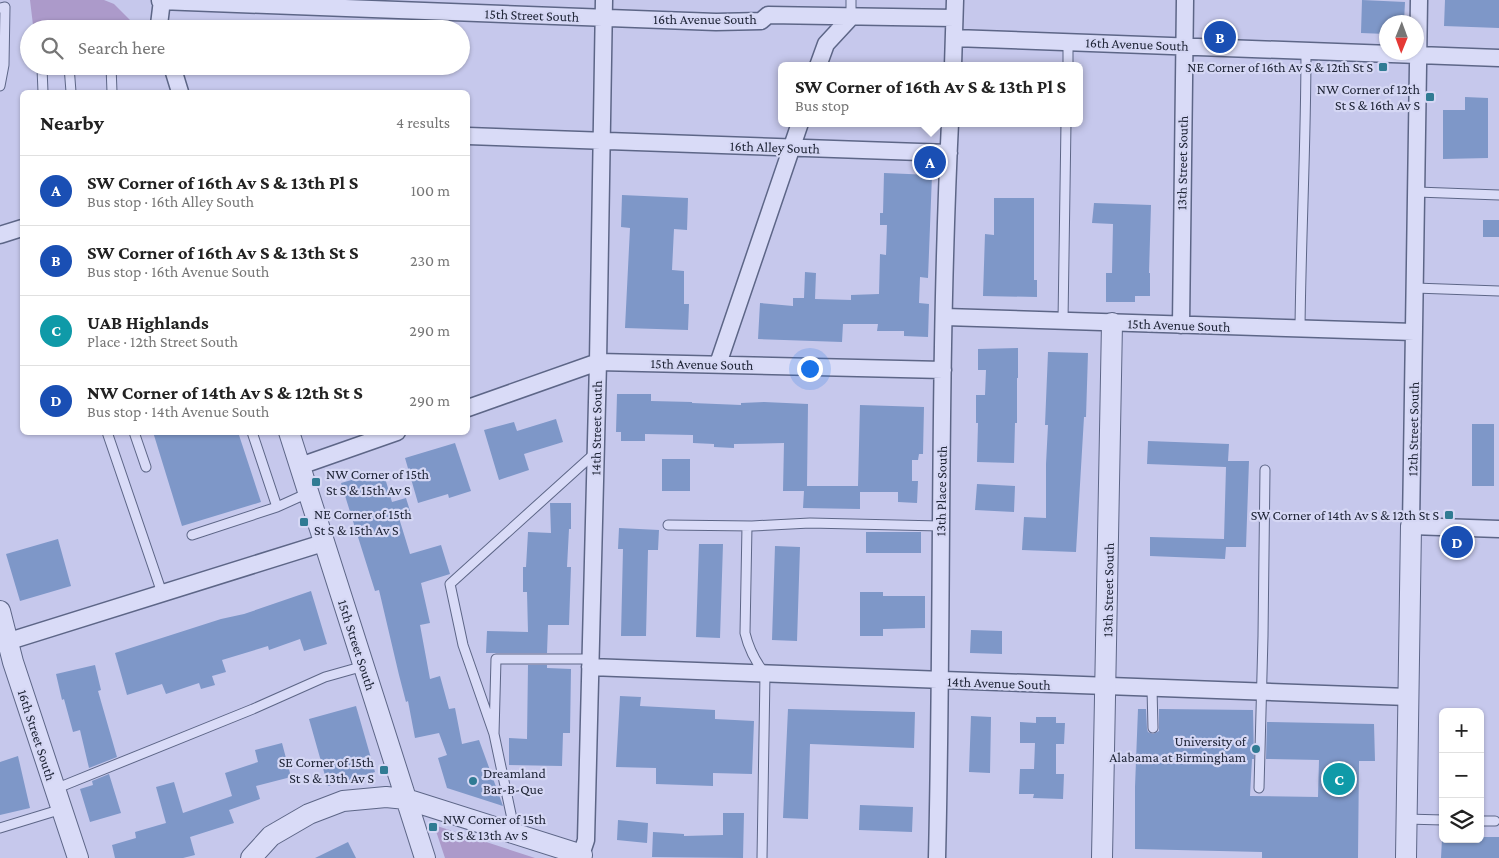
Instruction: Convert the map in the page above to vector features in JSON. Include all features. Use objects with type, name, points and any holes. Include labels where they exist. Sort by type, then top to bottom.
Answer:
[{"type":"street","name":"14th Street South","points":[[583,857],[586,840],[598,362],[604,0]]},
{"type":"street","points":[[953,62],[955,0]]},
{"type":"street","name":"13th Street South","points":[[1180,325],[1185,0]]},
{"type":"street","name":"12th Street South","points":[[1419,15],[1420,0]]},
{"type":"street","name":"15th Street South","points":[[160,20],[161,1],[603,18]]},
{"type":"street","name":"16th Avenue South","points":[[603,18],[716,22],[761,20],[770,7],[851,17],[954,18]]},
{"type":"street","points":[[819,62],[826,44],[851,17]]},
{"type":"street","name":"16th Avenue South","points":[[954,38],[1379,53]]},
{"type":"street","name":"16th Avenue South","points":[[1424,54],[1499,58]]},
{"type":"street","name":"12th Street South","points":[[1406,858],[1418,60]]},
{"type":"street","points":[[175,75],[179,90]]},
{"type":"street","points":[[718,364],[799,127]]},
{"type":"street","name":"13th Place South","points":[[937,858],[940,526],[950,127]]},
{"type":"street","points":[[470,136],[602,141]]},
{"type":"street","name":"16th Alley South","points":[[602,141],[949,153]]},
{"type":"street","points":[[0,235],[20,229]]},
{"type":"street","name":"15th Avenue South","points":[[944,317],[1414,332]]},
{"type":"street","name":"13th Street South","points":[[1102,858],[1112,323]]},
{"type":"street","name":"15th Avenue South","points":[[470,407],[598,362],[943,370]]},
{"type":"street","name":"15th Street South","points":[[290,435],[425,858]]},
{"type":"street","points":[[300,466],[388,435]]},
{"type":"street","points":[[1411,526],[1499,529]]},
{"type":"street","points":[[4,642],[323,542]]},
{"type":"street","name":"16th Street South","points":[[0,611],[4,642],[13,662],[78,858]]},
{"type":"street","name":"14th Avenue South","points":[[590,663],[765,674],[1106,688],[1408,697]]},
{"type":"street","points":[[251,858],[271,836],[309,814],[343,801],[386,796],[406,799],[515,833],[583,857]]},
{"type":"lane","points":[[851,0],[851,17]]},
{"type":"lane","points":[[0,8],[6,7],[0,86]]},
{"type":"lane","points":[[1068,42],[1068,62]]},
{"type":"lane","points":[[1300,328],[1301,228],[1306,129],[1306,50]]},
{"type":"lane","points":[[42,75],[43,90]]},
{"type":"lane","points":[[70,75],[71,90]]},
{"type":"lane","points":[[111,75],[112,90]]},
{"type":"lane","points":[[1063,321],[1066,127]]},
{"type":"lane","points":[[1417,192],[1499,195]]},
{"type":"lane","points":[[1415,288],[1499,291]]},
{"type":"lane","points":[[108,435],[162,592]]},
{"type":"lane","points":[[135,435],[146,467]]},
{"type":"lane","points":[[253,435],[277,507]]},
{"type":"lane","points":[[515,833],[494,734],[463,645],[450,584],[595,453]]},
{"type":"lane","points":[[1259,788],[1265,470]]},
{"type":"lane","points":[[192,535],[277,507],[308,493]]},
{"type":"lane","points":[[668,525],[747,526],[810,523],[940,526]]},
{"type":"lane","points":[[747,526],[744,634],[754,660],[765,674],[762,858]]},
{"type":"lane","points":[[494,734],[496,659],[590,663]]},
{"type":"lane","points":[[55,789],[261,706],[325,678],[364,666]]},
{"type":"lane","points":[[1152,689],[1153,728]]},
{"type":"lane","points":[[0,828],[62,809]]},
{"type":"lane","points":[[1406,819],[1439,820]]},
{"type":"lane","points":[[1484,821],[1495,821]]},
{"type":"shaded area","points":[[30,0],[104,0],[114,4],[130,20],[32,20]]},
{"type":"shaded area","points":[[434,825],[535,858],[445,858]]},
{"type":"building","points":[[1362,0],[1405,2],[1404,15],[1379,15],[1379,34],[1361,33]]},
{"type":"building","points":[[1445,0],[1499,0],[1499,28],[1444,26]]},
{"type":"building","points":[[1465,97],[1488,98],[1488,158],[1443,159],[1443,110],[1465,110]]},
{"type":"building","points":[[884,173],[932,175],[928,278],[920,277],[919,303],[929,304],[928,337],[904,336],[904,331],[877,331],[878,324],[843,324],[842,342],[758,339],[760,303],[793,306],[793,298],[804,298],[805,272],[816,273],[815,299],[851,300],[851,295],[879,294],[880,254],[886,255],[887,225],[880,225],[880,213],[883,213]]},
{"type":"building","points":[[622,195],[688,198],[687,230],[674,229],[672,270],[684,271],[684,304],[689,304],[688,330],[625,328],[630,228],[621,227]]},
{"type":"building","points":[[994,198],[1034,198],[1034,280],[1037,280],[1037,297],[983,296],[985,234],[994,235]]},
{"type":"building","points":[[1094,203],[1151,205],[1150,296],[1135,296],[1135,302],[1106,302],[1106,273],[1112,273],[1113,224],[1092,223]]},
{"type":"building","points":[[1483,220],[1499,220],[1499,237],[1483,237]]},
{"type":"building","points":[[1018,348],[1017,423],[1015,423],[1014,463],[977,462],[978,423],[976,423],[976,395],[985,395],[986,370],[978,370],[978,349]]},
{"type":"building","points":[[1048,352],[1088,353],[1086,417],[1084,417],[1076,552],[1022,550],[1024,517],[1046,518],[1048,425],[1045,425]]},
{"type":"building","points":[[617,394],[651,394],[651,401],[741,405],[741,403],[764,402],[808,404],[807,486],[858,486],[860,405],[924,407],[923,454],[919,454],[918,460],[912,460],[912,481],[918,481],[917,503],[898,502],[898,492],[860,492],[860,509],[803,508],[804,491],[783,491],[784,443],[734,444],[734,448],[714,447],[714,444],[693,443],[693,435],[645,434],[645,441],[621,441],[621,432],[616,432]]},
{"type":"building","points":[[556,419],[563,442],[524,454],[529,470],[499,480],[484,430],[514,422],[517,431]]},
{"type":"building","points":[[1472,424],[1494,424],[1494,486],[1472,486]]},
{"type":"building","points":[[154,435],[239,435],[261,502],[182,526]]},
{"type":"building","points":[[1148,441],[1229,444],[1228,461],[1249,461],[1246,547],[1226,547],[1225,559],[1150,556],[1150,537],[1224,539],[1226,467],[1147,464]]},
{"type":"building","points":[[455,443],[471,491],[449,498],[448,494],[418,503],[405,458]]},
{"type":"building","points":[[662,459],[690,459],[690,491],[662,491]]},
{"type":"building","points":[[383,471],[392,502],[406,498],[411,514],[399,518],[410,554],[441,545],[450,574],[421,583],[430,623],[420,625],[430,679],[440,676],[449,709],[455,708],[462,744],[479,740],[503,806],[447,788],[438,758],[447,755],[439,733],[415,738],[408,701],[406,702],[379,590],[375,591],[341,483]]},
{"type":"building","points":[[977,484],[1015,486],[1014,512],[975,510]]},
{"type":"building","points":[[550,503],[571,503],[571,529],[569,529],[567,567],[571,567],[569,625],[548,625],[547,653],[486,653],[487,631],[528,632],[527,592],[523,592],[523,567],[526,567],[528,532],[551,533]]},
{"type":"building","points":[[619,528],[659,530],[658,550],[648,550],[646,636],[621,636],[623,549],[618,549]]},
{"type":"building","points":[[866,532],[921,532],[921,553],[866,553]]},
{"type":"building","points":[[58,539],[71,586],[20,601],[6,554]]},
{"type":"building","points":[[699,544],[723,544],[720,638],[696,637]]},
{"type":"building","points":[[775,546],[800,547],[797,641],[772,640]]},
{"type":"building","points":[[311,591],[327,644],[304,651],[300,639],[269,650],[268,646],[222,660],[226,672],[212,676],[215,685],[201,689],[199,683],[166,694],[162,684],[127,695],[115,653],[221,619],[244,614]]},
{"type":"building","points":[[860,592],[883,592],[883,596],[925,596],[925,628],[883,629],[883,636],[860,636]]},
{"type":"building","points":[[971,630],[1002,631],[1002,654],[970,653]]},
{"type":"building","points":[[95,665],[101,690],[98,691],[117,757],[89,768],[80,730],[73,732],[64,699],[62,700],[56,674]]},
{"type":"building","points":[[528,665],[547,665],[547,668],[571,669],[570,733],[563,733],[562,766],[509,765],[509,738],[527,739]]},
{"type":"building","points":[[620,696],[641,697],[640,706],[715,710],[715,719],[754,721],[752,774],[713,773],[713,786],[656,784],[656,768],[616,767]]},
{"type":"building","points":[[356,706],[375,772],[328,786],[309,719]]},
{"type":"building","points":[[788,709],[915,712],[914,748],[810,744],[808,819],[783,818]]},
{"type":"building","points":[[1138,709],[1146,709],[1147,729],[1148,732],[1153,734],[1159,731],[1159,709],[1253,710],[1254,759],[1252,759],[1250,796],[1318,797],[1319,760],[1266,759],[1267,722],[1374,724],[1375,761],[1359,761],[1358,858],[1262,858],[1262,852],[1135,849]]},
{"type":"building","points":[[971,716],[991,717],[990,773],[969,772]]},
{"type":"building","points":[[1036,717],[1056,717],[1056,723],[1065,723],[1064,744],[1056,744],[1056,774],[1064,774],[1063,799],[1033,798],[1034,794],[1019,794],[1020,769],[1034,769],[1035,743],[1020,743],[1020,722],[1036,723]]},
{"type":"building","points":[[282,743],[291,777],[256,786],[260,799],[229,810],[234,823],[190,837],[195,855],[183,858],[115,858],[112,845],[136,838],[135,832],[166,823],[156,787],[174,782],[183,813],[232,796],[225,773],[258,762],[255,750]]},
{"type":"building","points":[[18,756],[30,808],[0,815],[0,762]]},
{"type":"building","points":[[109,774],[121,813],[90,822],[80,789],[93,785],[92,781]]},
{"type":"building","points":[[860,805],[913,807],[912,832],[859,830]]},
{"type":"building","points":[[723,813],[744,813],[743,858],[652,857],[653,832],[684,834],[684,836],[723,835]]},
{"type":"building","points":[[618,820],[648,823],[647,843],[617,840]]},
{"type":"building","points":[[1484,837],[1499,837],[1499,858],[1441,858],[1442,843],[1484,843]]},
{"type":"building","points":[[348,842],[356,858],[315,858]]},
{"type":"place","name":"SW Corner of 16th Av S & 13th St S","points":[[1220,37]]},
{"type":"place","name":"NE Corner of 16th Av S & 12th St S","points":[[1383,67]]},
{"type":"place","name":"NW Corner of 12th St S & 16th Av S","points":[[1430,97]]},
{"type":"place","name":"SW Corner of 16th Av S & 13th Pl S","points":[[930,162]]},
{"type":"place","name":"NW Corner of 15th St S & 15th Av S","points":[[316,482]]},
{"type":"place","name":"SW Corner of 14th Av S & 12th St S","points":[[1449,515]]},
{"type":"place","name":"NE Corner of 15th St S & 15th Av S","points":[[304,522]]},
{"type":"place","name":"NW Corner of 14th Av S & 12th St S","points":[[1457,542]]},
{"type":"place","name":"University of Alabama at Birmingham","points":[[1256,749]]},
{"type":"place","name":"SE Corner of 15th St S & 13th Av S","points":[[384,770]]},
{"type":"place","name":"UAB Highlands","points":[[1339,779]]},
{"type":"place","name":"Dreamland Bar-B-Que","points":[[473,781]]},
{"type":"place","name":"NW Corner of 15th St S & 13th Av S","points":[[433,827]]}]
